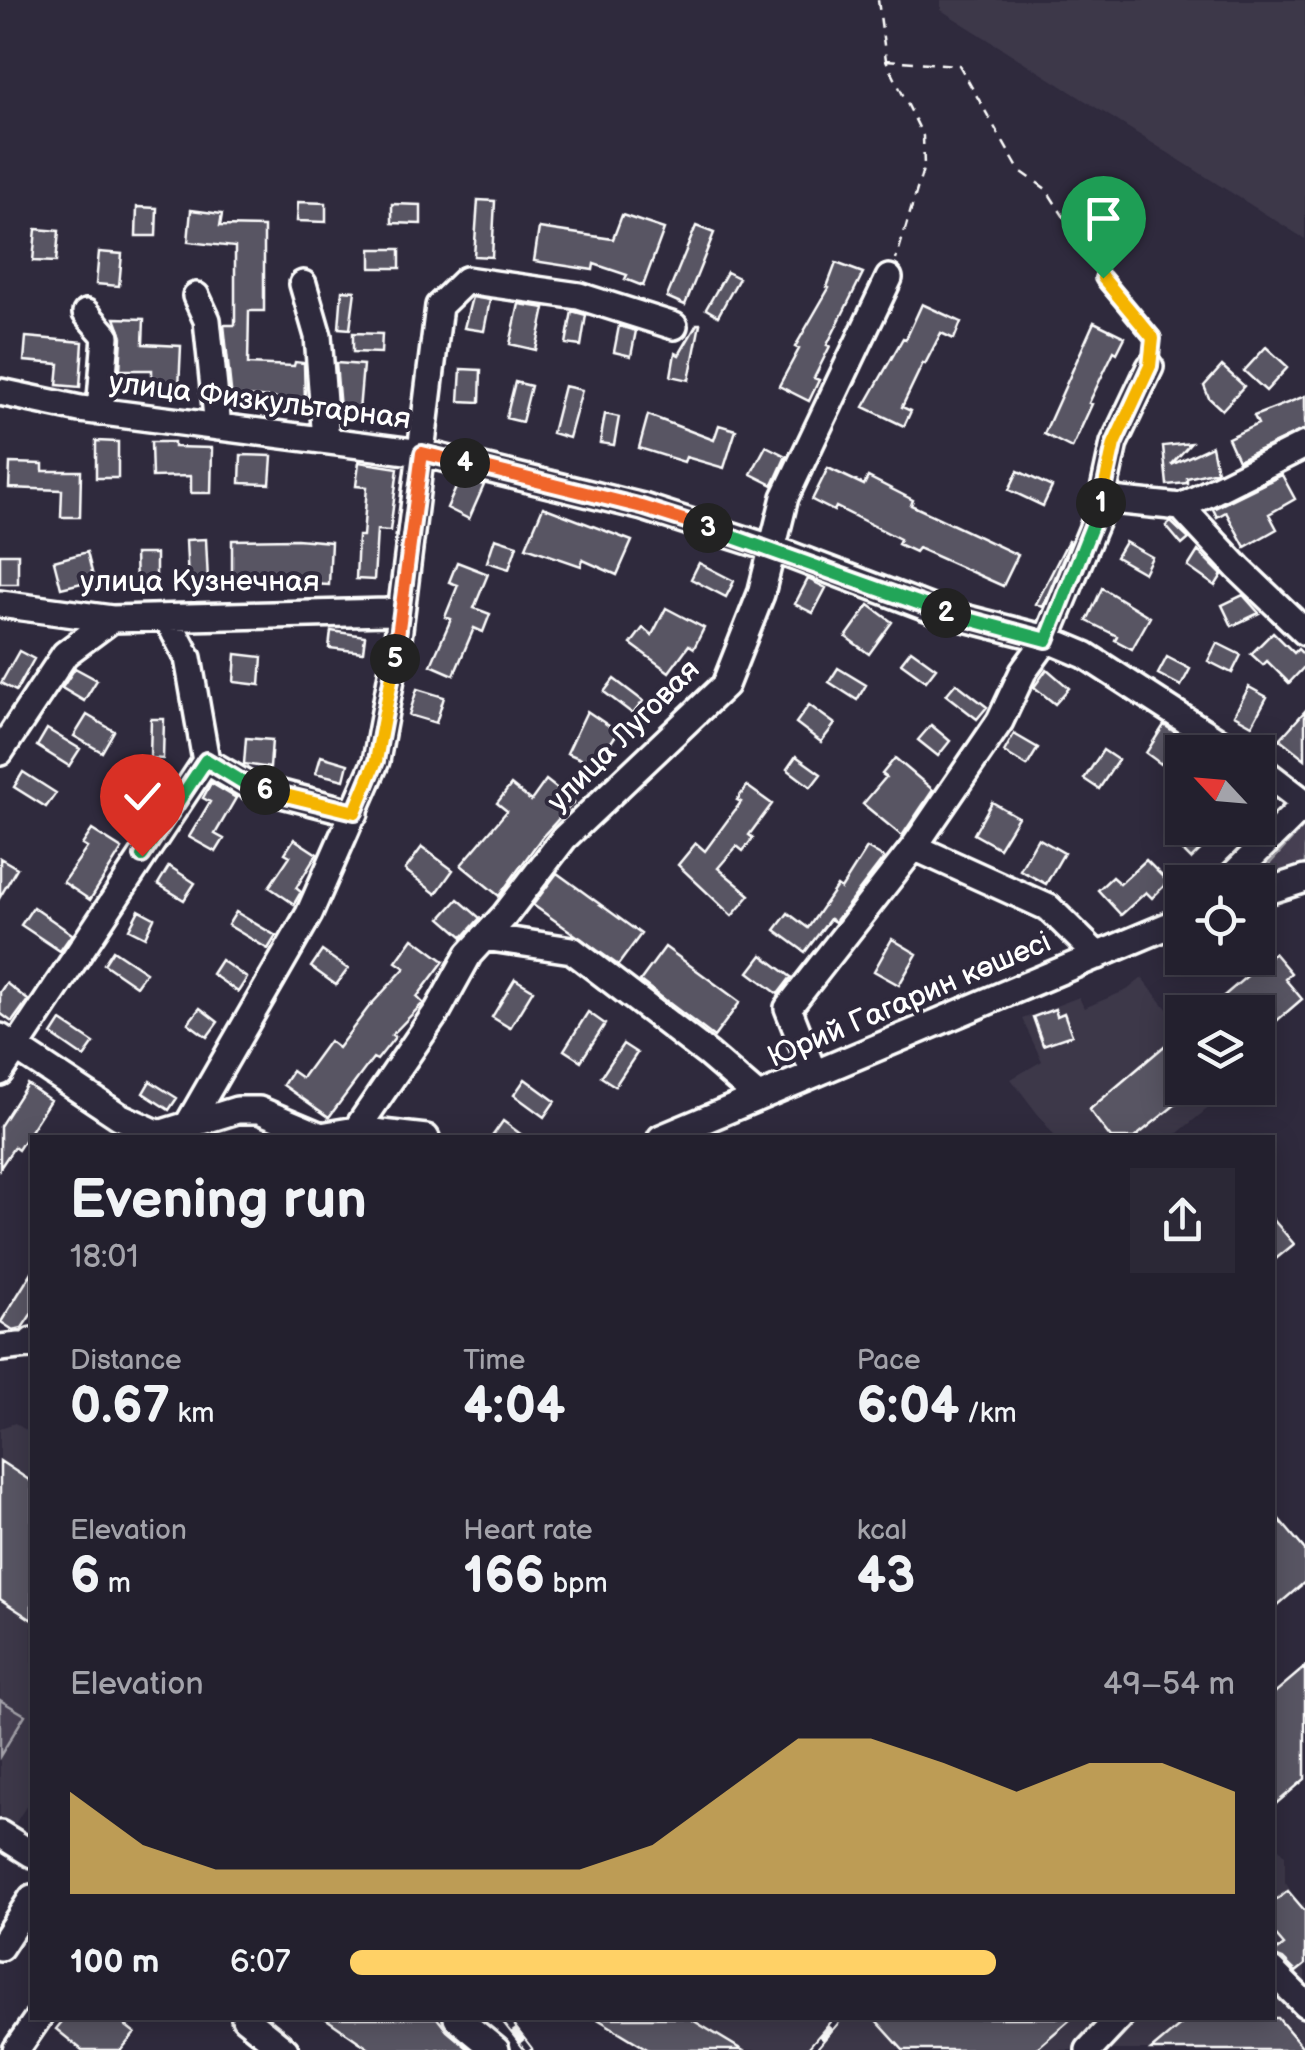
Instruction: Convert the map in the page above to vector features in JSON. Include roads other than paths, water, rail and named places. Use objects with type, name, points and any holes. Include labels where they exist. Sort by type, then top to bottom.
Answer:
[{"type":"street","name":"улица Луговая","points":[[351,1134],[438,1010],[468,954],[564,838],[725,685],[760,594],[784,497],[889,278]]},
{"type":"street","points":[[186,1128],[309,914],[376,761],[401,610],[439,306],[466,280],[579,296],[674,326]]},
{"type":"street","points":[[302,284],[318,336],[326,440]]},
{"type":"street","points":[[196,296],[207,320],[218,427]]},
{"type":"street","points":[[86,313],[106,336],[100,412]]},
{"type":"street","points":[[814,1074],[788,1008],[914,847],[1000,721],[1023,672],[1047,640],[1102,499],[1114,444],[1150,366]]},
{"type":"street","name":"улица Физкультарная","points":[[0,392],[100,412],[422,453],[642,507],[774,549],[938,611],[1047,640],[1085,655],[1208,735]]},
{"type":"street","points":[[1102,499],[1181,507],[1305,445]]},
{"type":"street","points":[[1181,507],[1305,632]]},
{"type":"street","name":"улица Кузнечная","points":[[0,604],[112,619],[401,610]]},
{"type":"street","points":[[0,1072],[8,1042],[206,760],[188,658],[167,618]]},
{"type":"street","points":[[0,752],[66,654],[112,619]]},
{"type":"street","points":[[206,760],[247,785],[355,812]]},
{"type":"street","points":[[1243,865],[1305,804],[1275,781]]},
{"type":"street","points":[[914,847],[1050,908],[1098,956]]},
{"type":"street","points":[[1275,889],[1305,879]]},
{"type":"street","name":"Юрий Гагарин көшесі","points":[[667,1135],[1165,927]]},
{"type":"street","points":[[484,938],[572,950],[758,1097]]},
{"type":"street","points":[[8,1042],[120,1116],[156,1135]]},
{"type":"street","points":[[162,1135],[237,1110],[259,1110],[319,1135]]},
{"type":"street","points":[[0,1348],[30,1343]]},
{"type":"street","points":[[0,1834],[30,1853]]},
{"type":"street","points":[[0,1947],[30,1901]]},
{"type":"street","points":[[1275,1974],[1305,2004]]},
{"type":"street","points":[[16,2050],[37,2020]]},
{"type":"street","points":[[459,2020],[496,2050]]},
{"type":"street","points":[[1089,2050],[1118,2020]]},
{"type":"street","points":[[262,2023],[286,2050]]},
{"type":"railway","points":[[506,2020],[529,2050]]},
{"type":"railway","points":[[811,2050],[836,2020]]}]
